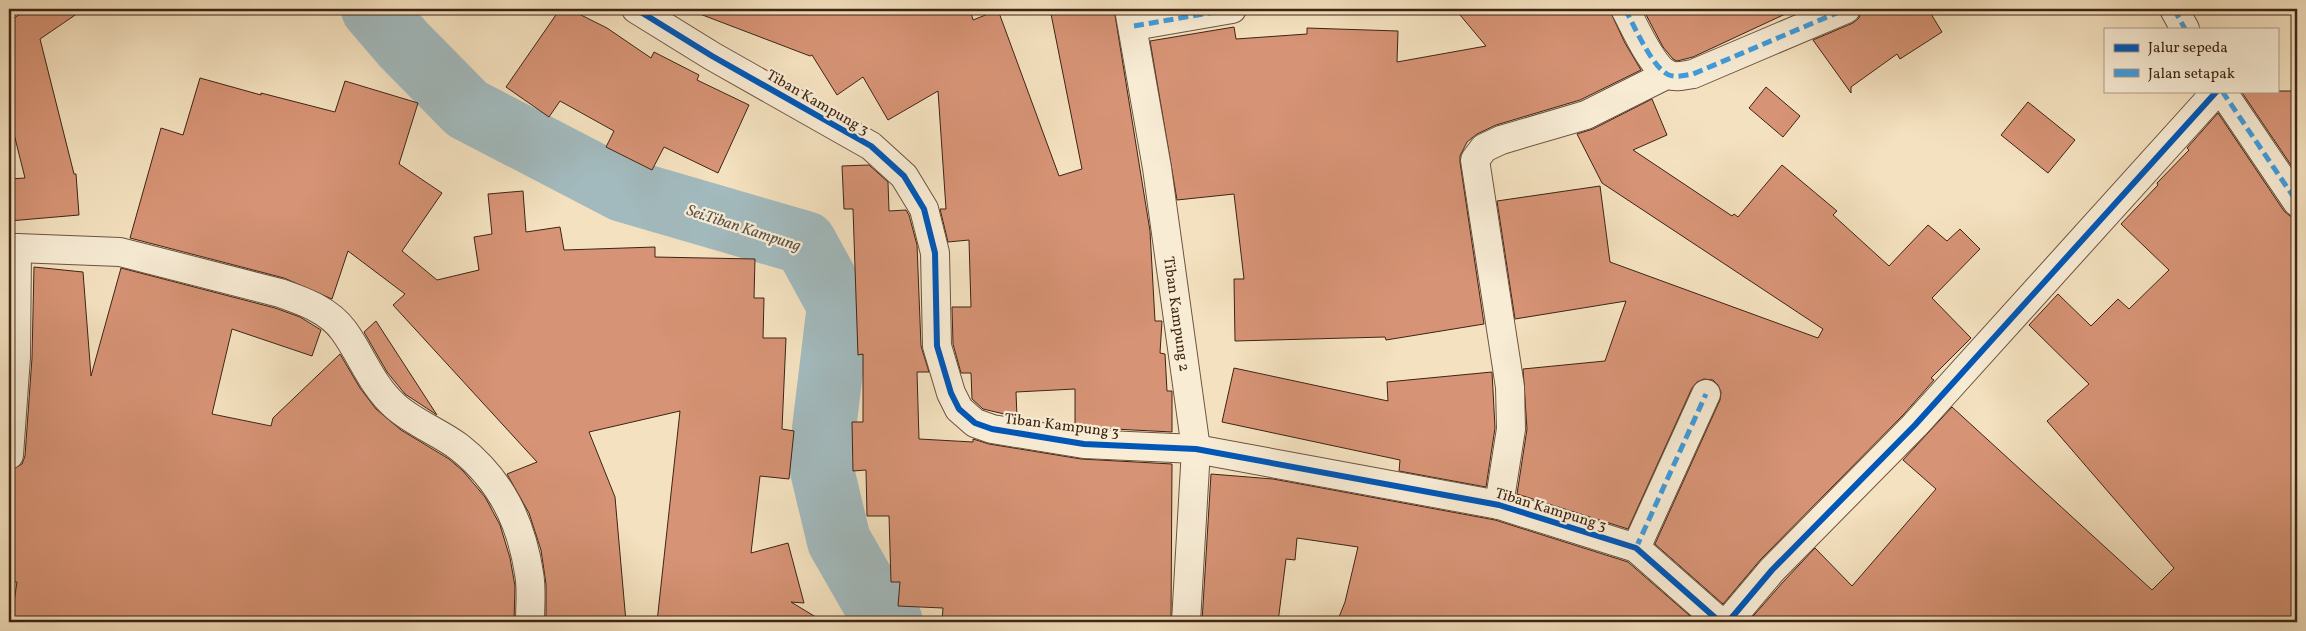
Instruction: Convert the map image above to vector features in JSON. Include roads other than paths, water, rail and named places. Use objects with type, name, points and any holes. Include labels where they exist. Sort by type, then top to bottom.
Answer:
[{"type":"street","name":"Tiban Kampung 3","points":[[636,9],[712,56],[871,146],[904,176],[924,209],[935,253],[938,346],[948,384],[959,409],[975,423],[992,429],[1084,444],[1196,450],[1499,505],[1636,548],[1720,622]]},
{"type":"street","points":[[1132,18],[1232,9]]},
{"type":"street","points":[[1625,9],[1656,63],[1668,74],[1679,76],[1693,74],[1846,9]]},
{"type":"street","points":[[2174,9],[2184,28]]},
{"type":"street","name":"Tiban Kampung 2","points":[[1132,18],[1157,168],[1196,450],[1186,622]]},
{"type":"street","points":[[1499,505],[1511,429],[1510,388],[1475,160],[1484,148],[1501,140],[1586,115],[1668,74]]},
{"type":"street","points":[[1728,622],[1772,570],[1915,426],[2216,92]]},
{"type":"street","points":[[2223,92],[2297,202]]},
{"type":"street","points":[[9,455],[16,357],[13,248],[120,252],[280,293],[306,302],[326,314],[344,330],[376,385],[396,407],[459,447],[494,481],[518,525],[529,574],[530,622]]},
{"type":"street","points":[[1636,548],[1706,394]]},
{"type":"waterway","name":"Sei.Tiban Kampung","points":[[373,9],[403,44],[467,109],[623,190],[805,243],[839,305],[820,462],[839,541],[881,614],[891,622]]}]
